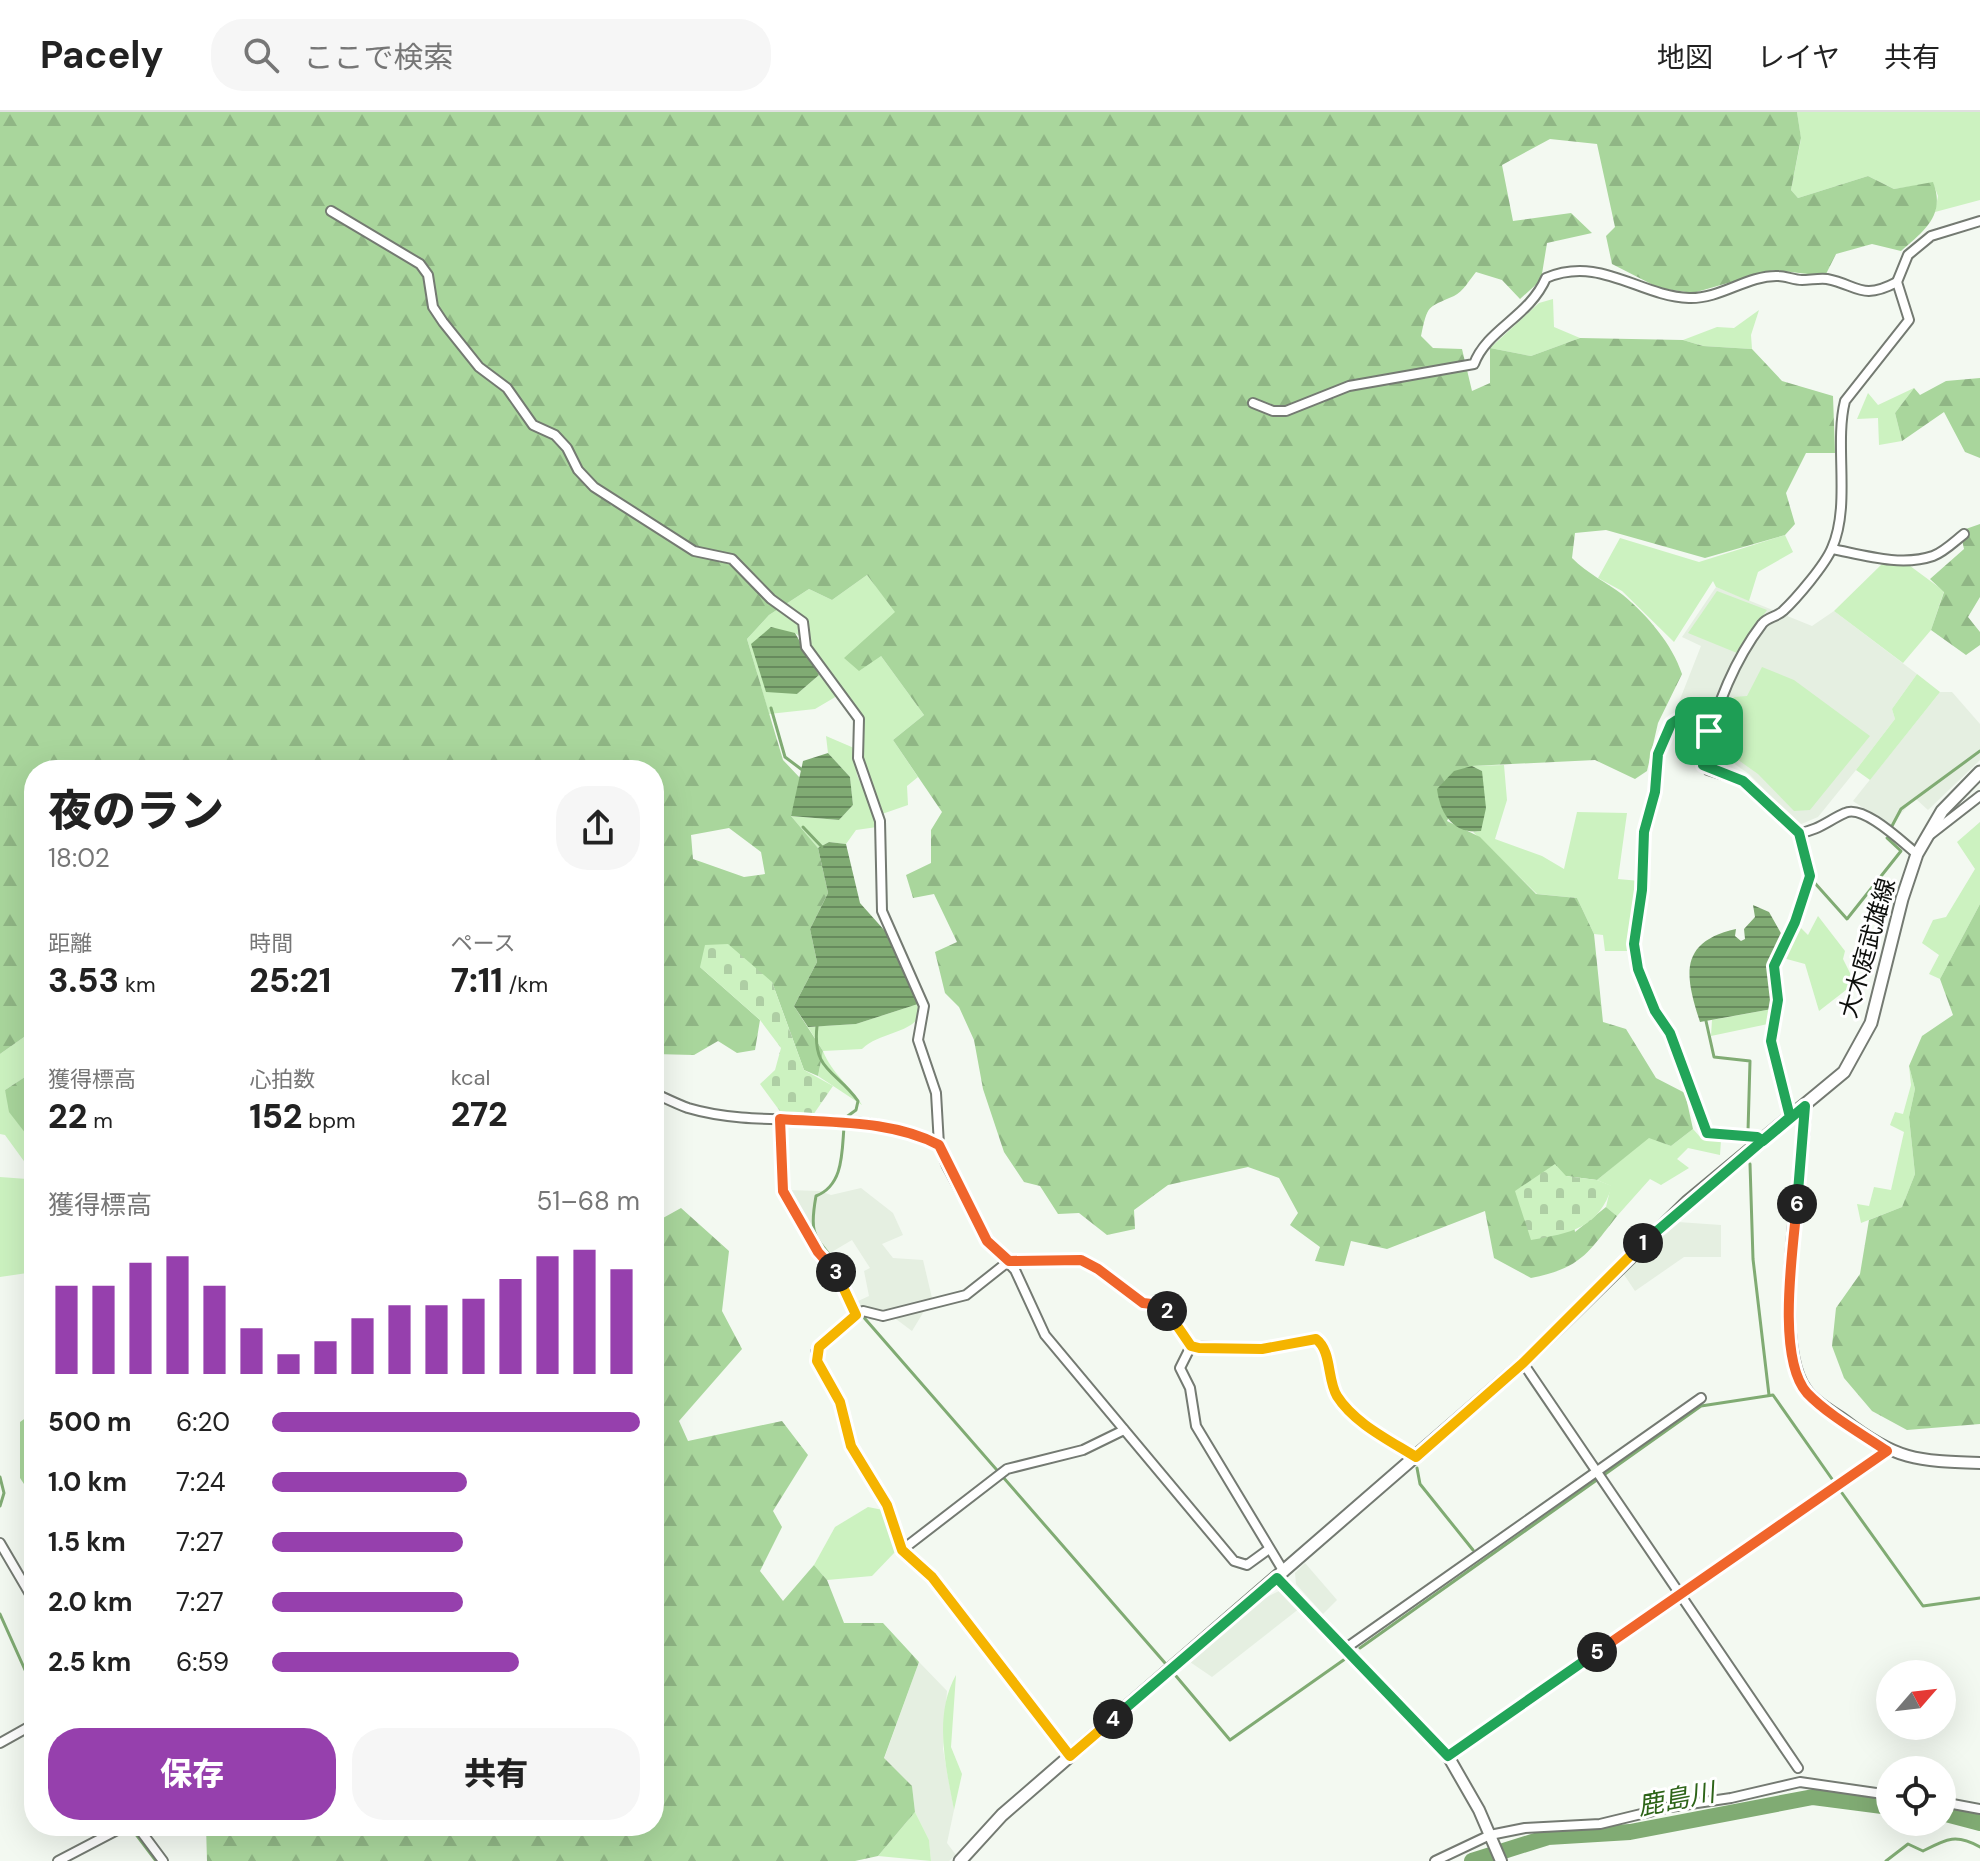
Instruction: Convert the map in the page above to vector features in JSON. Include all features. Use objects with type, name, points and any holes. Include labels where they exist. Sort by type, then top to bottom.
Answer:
[{"type":"main road","name":"大木庭武雄線","points":[[960,1861],[1002,1815],[1523,1363],[1643,1242],[1844,1072],[1861,1047],[1871,1023],[1902,899],[1917,854],[1942,811],[1980,772]]},
{"type":"street","points":[[331,211],[420,264],[428,275],[433,307],[443,322],[479,367],[507,388],[533,425],[555,435],[567,448],[578,470],[594,487],[694,551],[732,559],[771,599],[803,622],[806,647],[859,719],[858,758],[880,821],[882,911],[924,1006],[918,1040],[936,1093],[939,1145],[987,1241],[1009,1261],[1045,1335],[1234,1561],[1247,1565],[1269,1549]]},
{"type":"street","points":[[1790,1117],[1771,1041],[1778,1000],[1774,966],[1795,922],[1810,876],[1799,833],[1743,781],[1703,765],[1709,731],[1734,670],[1764,621],[1781,613],[1832,549],[1843,456],[1841,415],[1853,389],[1909,320],[1897,282],[1908,255],[1931,236],[1980,221]]},
{"type":"street","points":[[1253,403],[1273,411],[1286,411],[1349,386],[1474,364],[1479,350],[1537,299],[1546,278],[1565,270],[1627,278],[1660,293],[1687,298],[1716,296],[1776,275],[1800,280],[1827,279],[1862,291],[1884,288],[1897,282]]},
{"type":"street","points":[[1832,549],[1878,559],[1910,560],[1934,556],[1964,534]]},
{"type":"street","points":[[1709,731],[1687,720],[1677,720],[1671,724],[1658,754],[1655,792],[1644,832],[1642,890],[1634,958],[1655,1011],[1670,1033],[1707,1133],[1757,1137],[1763,1141]]},
{"type":"street","points":[[1926,836],[1980,796]]},
{"type":"street","points":[[1799,833],[1811,832],[1849,810],[1861,811],[1917,854]]},
{"type":"street","points":[[664,1097],[688,1108],[904,1131],[939,1145]]},
{"type":"street","points":[[1805,1106],[1790,1316],[1795,1369],[1806,1392],[1887,1451],[1940,1462],[1980,1463]]},
{"type":"street","points":[[780,1119],[783,1191],[818,1252],[834,1268],[856,1315]]},
{"type":"street","points":[[1070,1756],[932,1577],[902,1550],[892,1516],[851,1446],[840,1402],[817,1361],[819,1347],[863,1311],[883,1316],[966,1295],[1009,1261],[1081,1260],[1143,1303],[1160,1305],[1168,1311],[1191,1346]]},
{"type":"street","points":[[1191,1346],[1262,1349],[1316,1339],[1324,1349],[1332,1387],[1348,1410],[1416,1457]]},
{"type":"street","points":[[1191,1346],[1180,1368],[1190,1388],[1196,1426],[1269,1549],[1281,1575],[1448,1756],[1501,1861]]},
{"type":"street","points":[[1523,1363],[1798,1768]]},
{"type":"street","points":[[1346,1648],[1701,1398]]},
{"type":"street","points":[[902,1550],[1000,1474],[1104,1443],[1124,1430]]},
{"type":"street","points":[[1448,1756],[1887,1451]]},
{"type":"street","points":[[0,1543],[24,1584]]},
{"type":"street","points":[[0,1743],[24,1730]]},
{"type":"street","points":[[1435,1861],[1490,1835],[1525,1828],[1600,1824],[1800,1782],[1876,1793]]},
{"type":"street","points":[[1956,1805],[1980,1809]]},
{"type":"street","points":[[58,1861],[106,1836]]},
{"type":"street","points":[[144,1836],[163,1861]]},
{"type":"shaded area","points":[[1716,587],[1812,626],[1834,611],[1917,674],[1892,709],[1895,719],[1856,770],[1818,817],[1799,825],[1749,774],[1713,749],[1712,730],[1675,712],[1701,646],[1682,637]]},
{"type":"shaded area","points":[[771,627],[795,633],[819,675],[797,694],[766,692],[751,644]]},
{"type":"shaded area","points":[[1940,692],[1952,692],[1980,724],[1980,760],[1928,810],[1915,798],[1890,826],[1853,801]]},
{"type":"shaded area","points":[[828,753],[850,777],[853,805],[839,820],[791,816],[803,761]]},
{"type":"shaded area","points":[[1472,766],[1482,771],[1486,808],[1481,831],[1463,830],[1456,826],[1445,814],[1437,789],[1454,771]]},
{"type":"shaded area","points":[[829,842],[846,844],[860,903],[885,931],[918,1004],[856,1024],[808,1027],[794,1006],[817,962],[810,929],[828,893],[818,848]]},
{"type":"shaded area","points":[[1753,905],[1769,912],[1782,935],[1770,964],[1772,1009],[1700,1022],[1690,976],[1695,952],[1717,935],[1736,929],[1735,936],[1741,941],[1745,939],[1744,929],[1755,917]]},
{"type":"shaded area","points":[[861,1188],[893,1213],[903,1235],[882,1244],[893,1258],[923,1260],[932,1298],[912,1331],[896,1319],[870,1320],[856,1302],[869,1296],[864,1271],[870,1268],[852,1240],[830,1253],[816,1255],[779,1196],[787,1190],[820,1191],[831,1195]]},
{"type":"shaded area","points":[[1678,1222],[1721,1225],[1721,1257],[1684,1257],[1635,1291],[1623,1273]]},
{"type":"shaded area","points":[[1305,1563],[1337,1600],[1323,1614],[1296,1584],[1295,1573]]},
{"type":"shaded area","points":[[1279,1591],[1288,1595],[1300,1608],[1212,1677],[1190,1662],[1263,1599]]},
{"type":"shaded area","points":[[919,1662],[947,1691],[943,1749],[954,1810],[947,1843],[956,1855],[949,1861],[931,1861],[929,1840],[915,1812],[912,1786],[884,1759]]},
{"type":"green space","points":[[0,112],[1797,112],[1801,138],[1791,190],[1798,198],[1868,176],[1894,189],[1933,182],[1937,204],[1935,213],[1925,229],[1901,251],[1872,244],[1836,254],[1825,276],[1773,270],[1693,293],[1659,288],[1612,264],[1606,236],[1615,227],[1597,144],[1550,139],[1502,165],[1513,221],[1571,213],[1592,233],[1547,243],[1541,280],[1520,299],[1502,280],[1476,272],[1460,292],[1434,305],[1425,318],[1421,336],[1433,348],[1462,349],[1472,391],[1490,383],[1490,348],[1531,356],[1580,338],[1683,340],[1703,346],[1752,349],[1782,381],[1833,396],[1835,453],[1806,453],[1786,493],[1795,524],[1785,535],[1705,558],[1606,530],[1575,533],[1572,558],[1641,612],[1666,641],[1682,674],[1658,723],[1647,771],[1635,779],[1595,760],[1472,766],[1447,821],[1480,837],[1536,894],[1577,898],[1594,934],[1603,1022],[1626,1029],[1656,1078],[1685,1093],[1693,1129],[1671,1146],[1649,1138],[1597,1180],[1566,1176],[1575,1232],[1606,1207],[1617,1216],[1582,1258],[1561,1269],[1531,1278],[1494,1258],[1485,1211],[1387,1249],[1351,1241],[1344,1266],[1315,1261],[1320,1247],[1290,1225],[1298,1213],[1279,1178],[1248,1167],[1168,1185],[1134,1210],[1135,1229],[1107,1235],[1079,1213],[1058,1214],[1040,1186],[1024,1182],[1004,1152],[983,1089],[974,1040],[959,1007],[945,993],[935,952],[957,942],[934,894],[913,898],[906,875],[931,863],[931,830],[942,812],[893,740],[924,715],[881,656],[859,671],[844,658],[895,612],[867,575],[832,600],[809,589],[769,615],[747,639],[783,760],[801,779],[791,816],[818,848],[828,893],[810,929],[817,962],[794,1006],[823,1051],[818,1076],[804,1070],[772,982],[700,967],[760,1020],[755,1050],[737,1053],[718,1041],[694,1055],[664,1054],[664,760],[24,760],[24,1037],[0,1054]],"holes":[[[729,828],[761,852],[765,874],[744,877],[693,859],[691,835]]]},
{"type":"green space","points":[[1797,112],[1980,112],[1980,200],[1935,212],[1938,196],[1933,183],[1894,189],[1868,176],[1798,198],[1791,190],[1801,139]]},
{"type":"green space","points":[[1553,299],[1554,327],[1580,338],[1531,356],[1490,348],[1539,303]]},
{"type":"green space","points":[[1759,310],[1751,335],[1752,349],[1703,346],[1683,340],[1717,327],[1734,328]]},
{"type":"green space","points":[[1980,378],[1980,458],[1965,452],[1944,412],[1902,441],[1895,413],[1914,388],[1920,395],[1946,381]]},
{"type":"green space","points":[[1914,388],[1895,413],[1902,441],[1879,445],[1878,418],[1857,419],[1868,393],[1878,405]]},
{"type":"green space","points":[[1980,524],[1980,597],[1968,617],[1980,632],[1980,645],[1966,655],[1931,630],[1944,592],[1930,579],[1964,549],[1960,531]]},
{"type":"green space","points":[[1785,535],[1793,552],[1758,572],[1749,601],[1716,587],[1713,581],[1674,642],[1622,591],[1598,578],[1620,538],[1699,562]]},
{"type":"green space","points":[[1906,563],[1944,591],[1931,630],[1903,663],[1834,611],[1882,564]]},
{"type":"green space","points":[[867,575],[896,612],[881,656],[924,715],[893,740],[918,777],[907,786],[908,805],[882,814],[860,754],[862,715],[809,643],[795,633],[797,694],[819,675],[837,696],[815,709],[769,714],[747,639],[769,615],[809,589],[832,600]]},
{"type":"green space","points":[[1717,591],[1767,610],[1737,653],[1688,633]]},
{"type":"green space","points":[[1762,667],[1794,680],[1870,736],[1810,810],[1794,811],[1758,774],[1717,745],[1734,697],[1747,696]]},
{"type":"green space","points":[[1917,674],[1940,692],[1870,780],[1856,770],[1895,719],[1892,709]]},
{"type":"green space","points":[[826,736],[854,748],[857,775],[875,815],[877,827],[856,830],[846,844],[829,842],[818,848],[791,816],[839,820],[853,805],[850,777],[828,753]]},
{"type":"green space","points":[[1504,765],[1507,800],[1495,839],[1542,856],[1564,869],[1577,812],[1627,813],[1618,879],[1640,881],[1629,951],[1605,951],[1603,935],[1594,934],[1577,898],[1537,894],[1473,832],[1481,831],[1482,771],[1472,766]]},
{"type":"green space","points":[[1980,822],[1980,904],[1940,979],[1929,974],[1939,955],[1922,943],[1933,920],[1946,917],[1975,869],[1957,842]]},
{"type":"green space","points":[[1980,904],[1980,1424],[1907,1430],[1872,1411],[1844,1378],[1832,1346],[1836,1308],[1860,1274],[1869,1220],[1902,1207],[1915,1174],[1909,1117],[1915,1089],[1909,1066],[1922,1036],[1953,1015],[1940,979]]},
{"type":"green space","points":[[1818,916],[1845,951],[1843,959],[1855,983],[1819,1011],[1805,964],[1783,958],[1798,925],[1808,935]]},
{"type":"green space","points":[[728,944],[772,982],[804,1070],[833,1086],[813,1115],[782,1114],[760,1084],[775,1070],[781,1048],[760,1020],[700,967],[705,945]]},
{"type":"green space","points":[[918,1004],[921,1015],[901,1030],[877,1039],[862,1049],[823,1051],[808,1027],[856,1024]]},
{"type":"green space","points":[[1772,1009],[1768,1024],[1711,1036],[1712,1020]]},
{"type":"green space","points":[[24,1037],[24,1078],[5,1090],[24,1129],[24,1161],[5,1135],[0,1134],[0,1054]]},
{"type":"green space","points":[[823,1051],[831,1066],[862,1105],[818,1076]]},
{"type":"green space","points":[[1909,1066],[1915,1089],[1909,1117],[1915,1174],[1902,1207],[1861,1223],[1857,1204],[1869,1206],[1874,1187],[1891,1190],[1904,1132],[1890,1125],[1895,1112],[1903,1114],[1911,1085]]},
{"type":"green space","points":[[24,1078],[24,1131],[9,1112],[5,1090]]},
{"type":"green space","points":[[1693,1129],[1701,1138],[1721,1140],[1720,1155],[1688,1148],[1677,1159],[1689,1168],[1661,1185],[1650,1179],[1617,1216],[1606,1207],[1611,1186],[1597,1180],[1649,1137],[1671,1146]]},
{"type":"green space","points":[[1555,1164],[1566,1176],[1597,1180],[1612,1186],[1599,1212],[1591,1220],[1558,1235],[1531,1240],[1515,1191]]},
{"type":"green space","points":[[0,1177],[24,1179],[24,1273],[0,1277]]},
{"type":"green space","points":[[681,1208],[729,1251],[722,1311],[742,1349],[679,1421],[688,1441],[782,1421],[808,1455],[773,1511],[782,1527],[760,1571],[783,1601],[814,1565],[827,1580],[844,1623],[883,1623],[919,1662],[884,1758],[912,1786],[915,1812],[878,1856],[855,1861],[207,1861],[206,1836],[664,1836],[664,1217]]},
{"type":"green space","points":[[24,1419],[24,1484],[20,1478],[20,1422]]},
{"type":"green space","points":[[868,1507],[883,1510],[895,1552],[872,1576],[827,1580],[814,1565],[835,1527]]},
{"type":"green space","points":[[956,1675],[951,1747],[962,1774],[954,1810],[945,1759],[943,1724],[949,1691]]},
{"type":"green space","points":[[915,1812],[929,1840],[931,1861],[878,1856]]},
{"type":"waterway","points":[[771,708],[785,757],[805,772]]},
{"type":"waterway","points":[[1892,826],[1901,809],[1980,751]]},
{"type":"waterway","points":[[803,827],[822,847]]},
{"type":"waterway","points":[[1813,881],[1847,919],[1901,851],[1887,838]]},
{"type":"waterway","points":[[1706,1021],[1714,1057],[1750,1061],[1748,1131]]},
{"type":"waterway","points":[[817,1026],[816,1041],[822,1061],[858,1101],[856,1110],[845,1118],[838,1173],[826,1190],[816,1196],[813,1219],[815,1234],[842,1272],[853,1299]]},
{"type":"waterway","points":[[1750,1164],[1753,1259],[1769,1395]]},
{"type":"waterway","points":[[860,1313],[1165,1663]]},
{"type":"waterway","points":[[1360,1648],[1701,1406],[1773,1395],[1832,1479]]},
{"type":"waterway","points":[[1417,1468],[1420,1484],[1473,1550]]},
{"type":"waterway","points":[[0,1477],[4,1493],[0,1506]]},
{"type":"waterway","points":[[1842,1493],[1923,1606],[1980,1598]]},
{"type":"waterway","points":[[0,1614],[24,1668]]},
{"type":"waterway","points":[[1176,1676],[1230,1740],[1345,1659]]},
{"type":"waterway","name":"鹿島川","points":[[1472,1861],[1548,1837],[1630,1832],[1813,1797],[1876,1805]]},
{"type":"waterway","name":"鹿島川","points":[[1956,1817],[1980,1823]]},
{"type":"waterway","points":[[137,1836],[156,1861]]},
{"type":"waterway","points":[[1886,1861],[1908,1844],[1923,1851],[1957,1839],[1980,1847]]},
{"type":"route","points":[[1709,731],[1687,720],[1677,720],[1671,724],[1658,754],[1655,792],[1644,832],[1642,890],[1634,958],[1655,1011],[1670,1033],[1696,1096],[1707,1133],[1714,1136],[1757,1137],[1763,1141],[1805,1106],[1790,1316],[1790,1342],[1795,1369],[1806,1392],[1887,1451],[1448,1756],[1277,1578],[1070,1756],[974,1636],[932,1577],[902,1550],[887,1505],[851,1446],[840,1402],[825,1378],[816,1352],[856,1315],[834,1268],[818,1252],[783,1191],[780,1119],[871,1126],[929,1139],[939,1145],[987,1241],[997,1253],[1009,1261],[1081,1260],[1143,1303],[1160,1305],[1168,1311],[1191,1346],[1262,1349],[1316,1339],[1324,1349],[1332,1387],[1348,1410],[1416,1457],[1523,1363],[1687,1202],[1763,1141],[1790,1117],[1771,1041],[1778,1000],[1774,966],[1795,922],[1810,876],[1799,833],[1743,781],[1708,770],[1703,765],[1709,731]]}]
